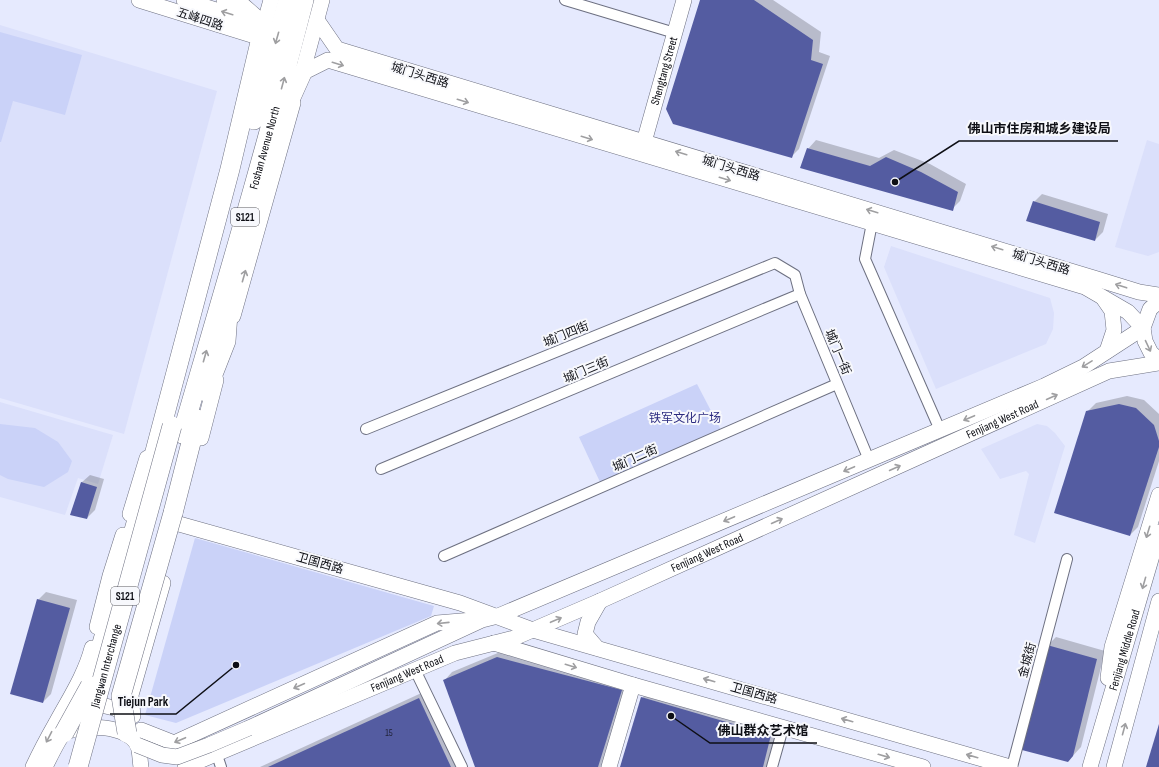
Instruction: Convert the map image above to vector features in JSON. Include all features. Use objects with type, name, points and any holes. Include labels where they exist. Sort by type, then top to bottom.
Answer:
[{"type":"highway","name":"Foshan Avenue North","points":[[177,430],[201,316],[288,0]]},
{"type":"highway","name":"Foshan Avenue North","points":[[177,430],[233,259],[289,61],[304,0]]},
{"type":"highway","points":[[64,733],[85,682],[141,506],[230,170],[263,32]]},
{"type":"highway","points":[[257,175],[302,73]]},
{"type":"highway","points":[[134,731],[127,693],[176,518],[200,406],[226,341],[233,259]]},
{"type":"highway","name":"Jiangwan Interchange","points":[[78,767],[177,430]]},
{"type":"highway","name":"S121","points":[[90,767],[177,430]]},
{"type":"highway","points":[[85,682],[92,698],[103,702],[113,702],[127,693]]},
{"type":"main road","name":"五峰四路","points":[[139,0],[263,32]]},
{"type":"main road","name":"五峰四路","points":[[184,0],[263,32]]},
{"type":"main road","points":[[224,0],[244,6],[263,32]]},
{"type":"main road","points":[[33,767],[56,723],[85,682],[88,663],[110,576],[142,476],[271,0]]},
{"type":"main road","points":[[226,341],[322,0]]},
{"type":"main road","name":"Shengtang Street","points":[[644,142],[684,0]]},
{"type":"main road","name":"城门头西路","points":[[317,20],[337,50],[1139,292],[1159,295]]},
{"type":"main road","name":"城门头西路","points":[[302,73],[328,60],[1084,287],[1128,312],[1143,328]]},
{"type":"main road","points":[[1103,298],[1112,311],[1114,330],[1107,351]]},
{"type":"main road","points":[[1159,301],[1150,309],[1143,328],[1145,341],[1151,353],[1159,361]]},
{"type":"main road","name":"Fenjiang West Road","points":[[250,733],[312,699],[482,620],[498,616],[1044,386],[1083,366],[1143,328]]},
{"type":"main road","name":"Fenjiang West Road","points":[[250,733],[420,671],[454,653],[514,638],[600,601],[1109,371],[1159,361]]},
{"type":"main road","points":[[1100,730],[1112,647],[1159,495]]},
{"type":"main road","name":"卫国西路","points":[[176,518],[460,603],[533,630],[1011,767]]},
{"type":"main road","name":"Fenjiang Middle Road","points":[[1090,767],[1159,532]]},
{"type":"main road","points":[[597,648],[585,634],[588,622],[600,601]]},
{"type":"main road","name":"Fenjiang Middle Road","points":[[1114,767],[1159,601]]},
{"type":"main road","points":[[460,603],[482,620],[493,643],[632,685],[923,767]]},
{"type":"main road","points":[[45,767],[64,733],[76,729],[95,727],[134,731],[174,742],[437,622],[482,620]]},
{"type":"main road","points":[[1140,670],[1159,622]]},
{"type":"main road","points":[[204,767],[220,764],[420,671],[458,662],[483,652],[513,649]]},
{"type":"main road","points":[[323,675],[347,682]]},
{"type":"main road","points":[[312,699],[323,675]]},
{"type":"main road","points":[[609,767],[632,685]]},
{"type":"main road","points":[[66,707],[88,702],[114,708],[147,744],[151,767]]},
{"type":"main road","points":[[134,731],[162,755],[177,757],[250,733]]},
{"type":"main road","points":[[134,731],[141,767]]},
{"type":"main road","points":[[185,767],[250,733]]},
{"type":"street","points":[[565,0],[675,33]]},
{"type":"street","points":[[872,223],[865,259],[940,430]]},
{"type":"street","name":"城门一街","points":[[775,263],[796,275],[800,294],[869,460]]},
{"type":"street","name":"城门四街","points":[[366,429],[775,263]]},
{"type":"street","name":"城门三街","points":[[381,469],[800,294]]},
{"type":"street","name":"城门二街","points":[[444,556],[837,384]]},
{"type":"street","name":"金城街","points":[[1011,767],[1067,559]]},
{"type":"street","points":[[420,671],[462,767]]},
{"type":"street","points":[[772,767],[783,728]]},
{"type":"shaded area","points":[[0,25],[217,91],[124,434],[0,398]]},
{"type":"shaded area","points":[[1147,140],[1159,144],[1159,252],[1148,256],[1115,247]]},
{"type":"shaded area","points":[[891,246],[1050,298],[1054,313],[1053,329],[1046,344],[936,389],[884,267]]},
{"type":"shaded area","points":[[0,402],[113,435],[98,484],[78,478],[65,515],[0,497]]},
{"type":"shaded area","points":[[1037,424],[1047,426],[1055,433],[1065,446],[1035,543],[1014,535],[1029,474],[1026,471],[1000,479],[981,449]]},
{"type":"green space","points":[[0,32],[82,55],[65,115],[13,101],[1,142],[0,142]]},
{"type":"green space","name":"铁军文化广场","points":[[697,384],[721,430],[600,482],[579,437]]},
{"type":"green space","points":[[0,424],[35,428],[58,442],[72,461],[68,472],[44,487],[8,479],[0,475]]},
{"type":"green space","points":[[195,538],[434,606],[431,616],[176,723],[145,715]]},
{"type":"building","points":[[700,0],[754,0],[813,40],[811,60],[823,64],[792,158],[673,124],[666,109]]},
{"type":"building","points":[[807,148],[870,166],[886,157],[921,172],[958,192],[953,211],[800,168]]},
{"type":"building","points":[[1033,201],[1100,222],[1095,241],[1026,221]]},
{"type":"building","points":[[1119,404],[1136,408],[1154,425],[1159,441],[1159,447],[1130,536],[1054,513],[1086,411]]},
{"type":"building","points":[[81,482],[97,487],[87,519],[70,515]]},
{"type":"building","points":[[37,599],[70,608],[43,703],[10,694]]},
{"type":"building","points":[[1047,645],[1097,659],[1073,756],[1068,762],[1018,749]]},
{"type":"building","points":[[497,657],[622,690],[598,767],[475,767],[443,680]]},
{"type":"building","points":[[641,697],[771,735],[763,767],[620,767]]},
{"type":"building","points":[[419,698],[451,767],[268,767]]},
{"type":"building","points":[[1159,724],[1159,767],[1146,767]]},
{"type":"place","name":"佛山市住房和城乡建设局","points":[[895,182]]},
{"type":"place","name":"Tiejun Park","points":[[236,665]]},
{"type":"place","name":"佛山群众艺术馆","points":[[671,716]]}]
